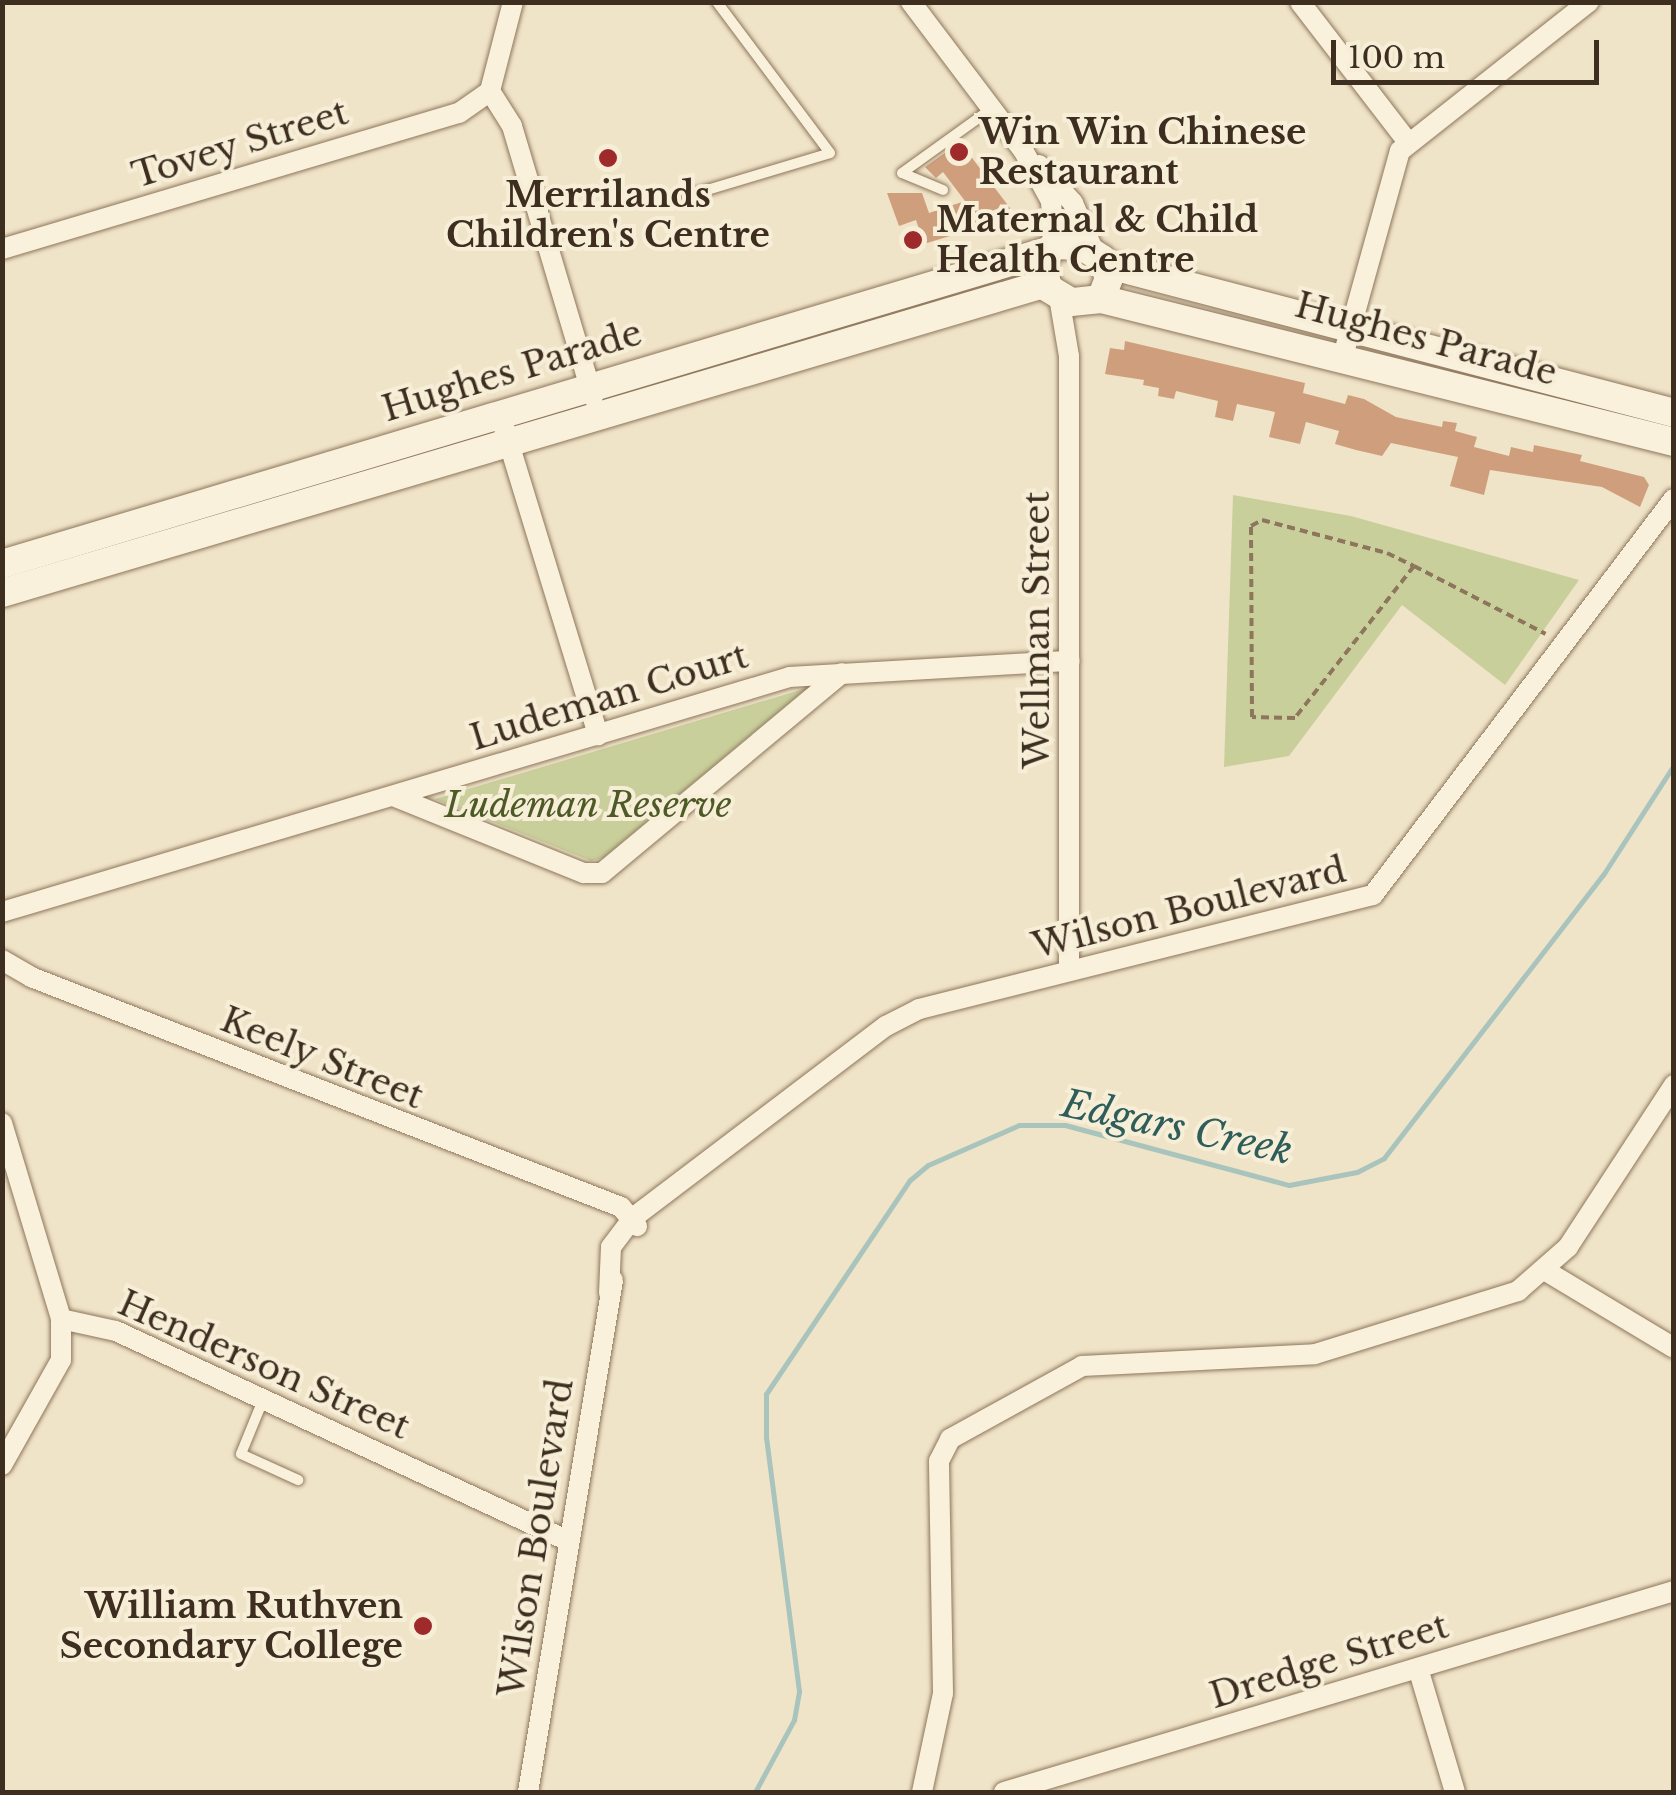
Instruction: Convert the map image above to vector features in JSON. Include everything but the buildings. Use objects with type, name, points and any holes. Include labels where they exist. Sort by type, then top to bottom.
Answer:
[{"type":"street","points":[[512,2],[490,91],[512,126],[594,400]]},
{"type":"street","points":[[911,2],[1023,150],[1073,203],[1109,278],[1073,296],[1049,248],[1051,201],[1023,150]]},
{"type":"street","points":[[1300,2],[1408,142]]},
{"type":"street","points":[[1347,343],[1395,162],[1408,142],[1589,2]]},
{"type":"street","name":"Tovey Street","points":[[2,249],[458,113],[490,91]]},
{"type":"street","name":"Hughes Parade","points":[[3,591],[1049,248],[1100,259],[1347,343],[1674,442]]},
{"type":"street","name":"Hughes Parade","points":[[594,400],[1073,296],[1347,343],[1674,413]]},
{"type":"street","name":"Wellman Street","points":[[1069,971],[1069,356],[1073,296]]},
{"type":"street","points":[[504,427],[598,734]]},
{"type":"street","name":"Hughes Parade","points":[[2,564],[504,427]]},
{"type":"street","name":"Wilson Boulevard","points":[[528,1792],[608,1292],[633,1224],[886,1026],[919,1009],[1373,895],[1674,499]]},
{"type":"street","name":"Ludeman Court","points":[[2,912],[790,677],[847,670],[1070,661]]},
{"type":"street","points":[[393,796],[584,872],[602,873],[847,670]]},
{"type":"street","name":"Wellman Street","points":[[1070,904],[1092,965]]},
{"type":"street","name":"Ludeman Court","points":[[2,925],[25,908]]},
{"type":"street","name":"Keely Street","points":[[2,960],[31,977],[589,1200],[633,1224]]},
{"type":"street","name":"Keely Street","points":[[2,978],[31,977]]},
{"type":"street","points":[[922,1792],[942,1693],[938,1461],[950,1438],[1082,1366],[1316,1354],[1500,1300],[1546,1270],[1674,1084]]},
{"type":"street","name":"Henderson Street","points":[[2,1123],[61,1319],[116,1331],[568,1541]]},
{"type":"street","points":[[1546,1270],[1674,1348]]},
{"type":"street","points":[[2,1465],[61,1360],[61,1319]]},
{"type":"street","name":"Dredge Street","points":[[1004,1792],[1674,1590]]},
{"type":"street","points":[[1418,1668],[1455,1792]]},
{"type":"lane","points":[[687,196],[830,153],[718,2]]},
{"type":"lane","points":[[943,190],[902,173],[991,109]]},
{"type":"lane","points":[[264,1399],[241,1454],[298,1480]]},
{"type":"path","points":[[1008,222],[1022,220]]},
{"type":"path","points":[[1414,566],[1294,718],[1252,717],[1251,526],[1262,520],[1388,553],[1414,566],[1546,634]]},
{"type":"green space","points":[[1233,495],[1351,516],[1579,580],[1505,685],[1402,605],[1289,756],[1224,767]]},
{"type":"green space","name":"Ludeman Reserve","points":[[807,688],[603,858],[591,861],[435,799]]},
{"type":"waterway","name":"Edgars Creek","points":[[755,1792],[794,1720],[799,1691],[766,1438],[766,1394],[910,1180],[928,1165],[1019,1125],[1065,1125],[1289,1185],[1357,1172],[1384,1158],[1603,875],[1674,765]]},
{"type":"place","name":"Win Win Chinese Restaurant","points":[[959,152]]},
{"type":"place","name":"Merrilands Children's Centre","points":[[608,158]]},
{"type":"place","name":"Maternal & Child Health Centre","points":[[913,240]]},
{"type":"place","name":"William Ruthven Secondary College","points":[[423,1626]]}]
